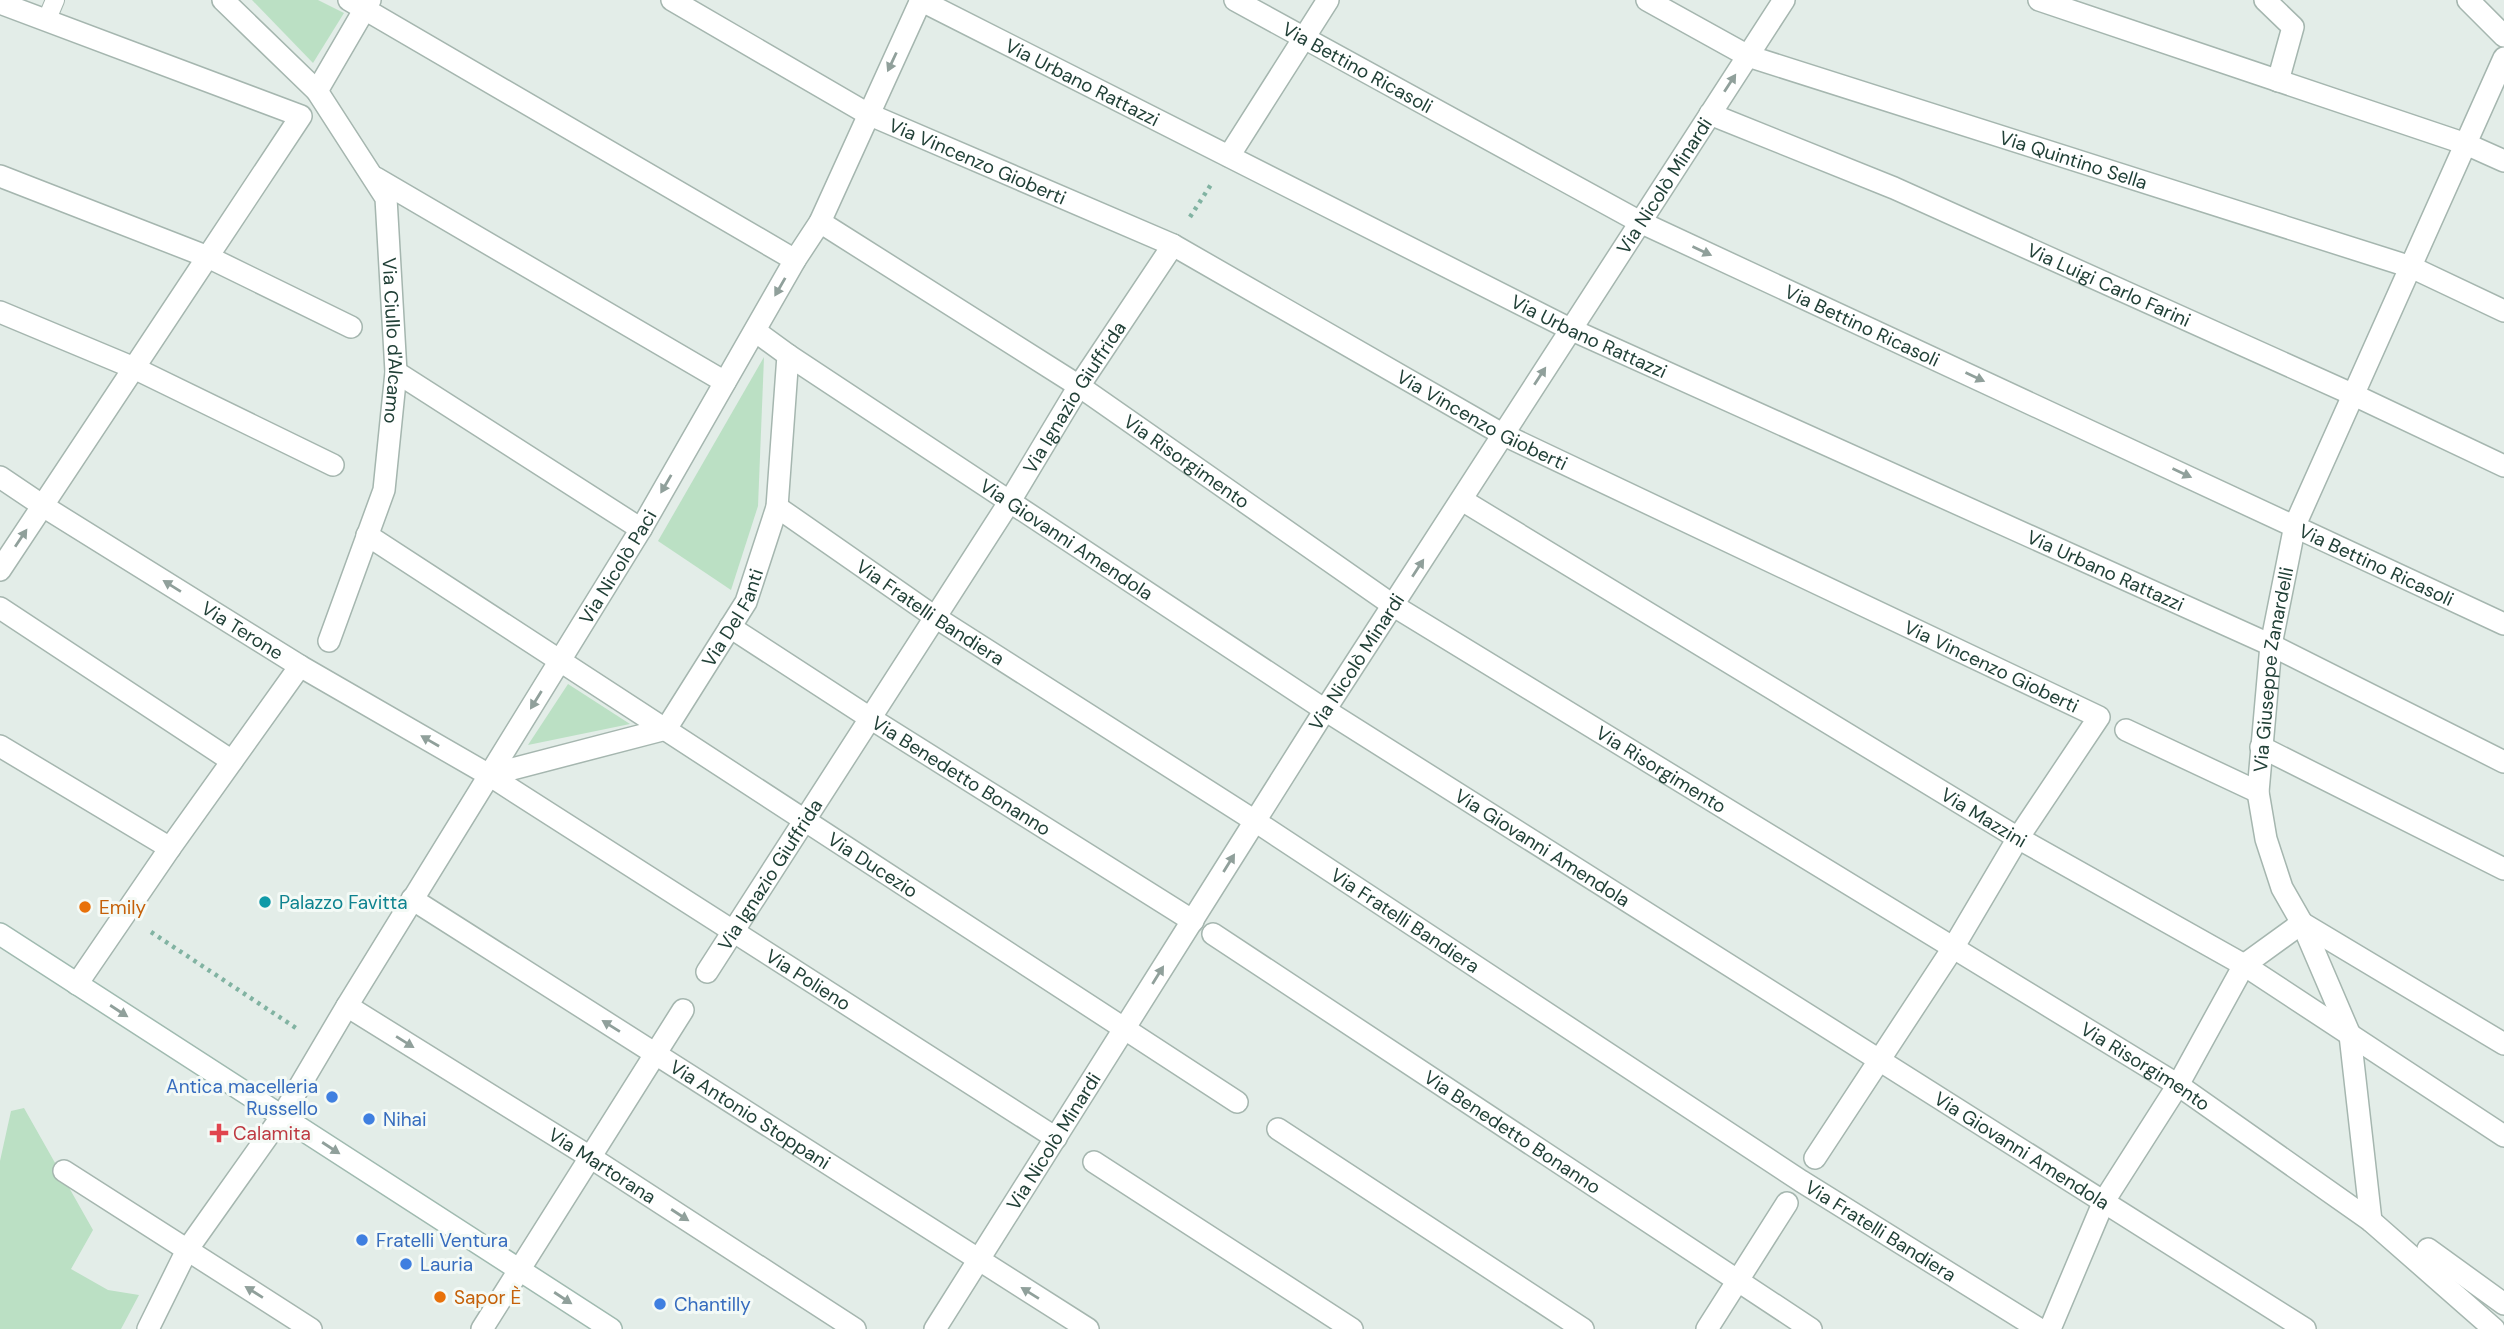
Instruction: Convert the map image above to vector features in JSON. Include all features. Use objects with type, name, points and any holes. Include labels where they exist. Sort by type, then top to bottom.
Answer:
[{"type":"street","name":"Via Ciullo d'Alcamo","points":[[223,0],[317,91],[386,198],[396,372],[384,490],[329,641]]},
{"type":"street","name":"Via Vincenzo Gioberti","points":[[672,0],[868,114],[1173,245],[1502,434],[2099,717],[2018,838]]},
{"type":"street","name":"Via Nicolò Paci","points":[[148,1329],[187,1250],[282,1116],[640,529],[795,260],[820,222],[920,0]]},
{"type":"street","name":"Via Urbano Rattazzi","points":[[920,0],[1570,329],[2271,645],[2504,762]]},
{"type":"street","name":"Via Bettino Ricasoli","points":[[1235,0],[1640,222],[2504,624]]},
{"type":"street","points":[[1229,156],[1328,0]]},
{"type":"street","name":"Via Quintino Sella","points":[[1647,0],[1748,56],[2411,267],[2504,311]]},
{"type":"street","name":"Via Nicolò Minardi","points":[[935,1329],[1325,710],[1784,0]]},
{"type":"street","points":[[2039,0],[2466,144],[2504,161]]},
{"type":"street","points":[[2265,0],[2293,27],[2278,81]]},
{"type":"street","points":[[2468,0],[2504,36]]},
{"type":"street","points":[[0,3],[51,10],[301,116],[0,570]]},
{"type":"street","points":[[317,91],[361,3],[795,260]]},
{"type":"street","name":"Via Giuseppe Zanardelli","points":[[2371,1221],[2350,1035],[2302,923],[2282,888],[2266,839],[2258,792],[2271,645],[2295,525],[2504,58]]},
{"type":"street","name":"Via Luigi Carlo Farini","points":[[1710,114],[1894,188],[2354,395],[2504,466]]},
{"type":"street","points":[[0,176],[208,257],[351,327]]},
{"type":"street","points":[[371,176],[725,382]]},
{"type":"street","name":"Via Risorgimento","points":[[820,222],[1079,386],[1394,606],[2178,1085],[2371,1221],[2494,1329]]},
{"type":"street","name":"Via Ignazio Giuffrida","points":[[708,972],[1010,501],[1079,386],[1173,245]]},
{"type":"street","points":[[0,312],[134,368],[332,465]]},
{"type":"street","points":[[755,331],[788,355]]},
{"type":"street","name":"Via Giovanni Amendola","points":[[788,355],[1325,710],[2305,1329]]},
{"type":"street","name":"Via Del Fanti","points":[[666,729],[746,602],[777,507],[788,355]]},
{"type":"street","points":[[396,372],[640,529]]},
{"type":"street","name":"Via Terone","points":[[0,477],[300,666],[489,775]]},
{"type":"street","name":"Via Mazzini","points":[[1462,500],[2018,838],[2244,965],[2504,1136]]},
{"type":"street","name":"Via Fratelli Bandiera","points":[[777,507],[935,617],[1255,821],[1790,1173],[2039,1329]]},
{"type":"street","name":"Via Ducezio","points":[[367,535],[1237,1102]]},
{"type":"street","points":[[0,608],[232,761]]},
{"type":"street","name":"Via Benedetto Bonanno","points":[[730,627],[1193,921]]},
{"type":"street","points":[[77,984],[300,666]]},
{"type":"street","points":[[489,775],[666,729]]},
{"type":"street","points":[[2126,730],[2258,792]]},
{"type":"street","points":[[0,746],[170,848]]},
{"type":"street","points":[[2261,747],[2504,869]]},
{"type":"street","name":"Via Polieno","points":[[489,775],[1056,1138]]},
{"type":"street","points":[[1815,1158],[1953,948],[2018,838]]},
{"type":"street","name":"Via Antonio Stoppani","points":[[412,899],[1088,1329]]},
{"type":"street","points":[[2050,1329],[2104,1201],[2178,1085],[2244,965],[2302,923],[2504,1044]]},
{"type":"street","points":[[0,934],[611,1329]]},
{"type":"street","name":"Via Benedetto Bonanno","points":[[1213,934],[1811,1329]]},
{"type":"street","name":"Via Martorana","points":[[347,1006],[590,1157],[855,1329]]},
{"type":"street","points":[[482,1329],[683,1010]]},
{"type":"street","points":[[1278,1129],[1583,1329]]},
{"type":"street","points":[[1094,1162],[1352,1329]]},
{"type":"street","points":[[64,1171],[311,1329]]},
{"type":"street","points":[[1707,1329],[1787,1203]]},
{"type":"street","points":[[2428,1249],[2504,1304]]},
{"type":"path","points":[[1173,245],[1229,156]]},
{"type":"path","points":[[148,930],[296,1028]]},
{"type":"green space","points":[[252,0],[318,0],[344,13],[313,63]]},
{"type":"green space","points":[[764,357],[758,506],[731,590],[658,541]]},
{"type":"green space","points":[[568,684],[630,724],[528,745]]},
{"type":"green space","points":[[24,1108],[93,1230],[71,1269],[108,1290],[139,1295],[121,1329],[0,1329],[0,1161],[11,1111]]},
{"type":"place","name":"Palazzo Favitta","points":[[265,902]]},
{"type":"place","name":"Emily","points":[[85,907]]},
{"type":"place","name":"Antica macelleria Russello","points":[[332,1097]]},
{"type":"place","name":"Nihai","points":[[369,1119]]},
{"type":"place","name":"Calamita","points":[[219,1133]]},
{"type":"place","name":"Fratelli Ventura","points":[[362,1240]]},
{"type":"place","name":"Lauria","points":[[406,1264]]},
{"type":"place","name":"Sapor È","points":[[440,1297]]},
{"type":"place","name":"Chantilly","points":[[660,1304]]}]
